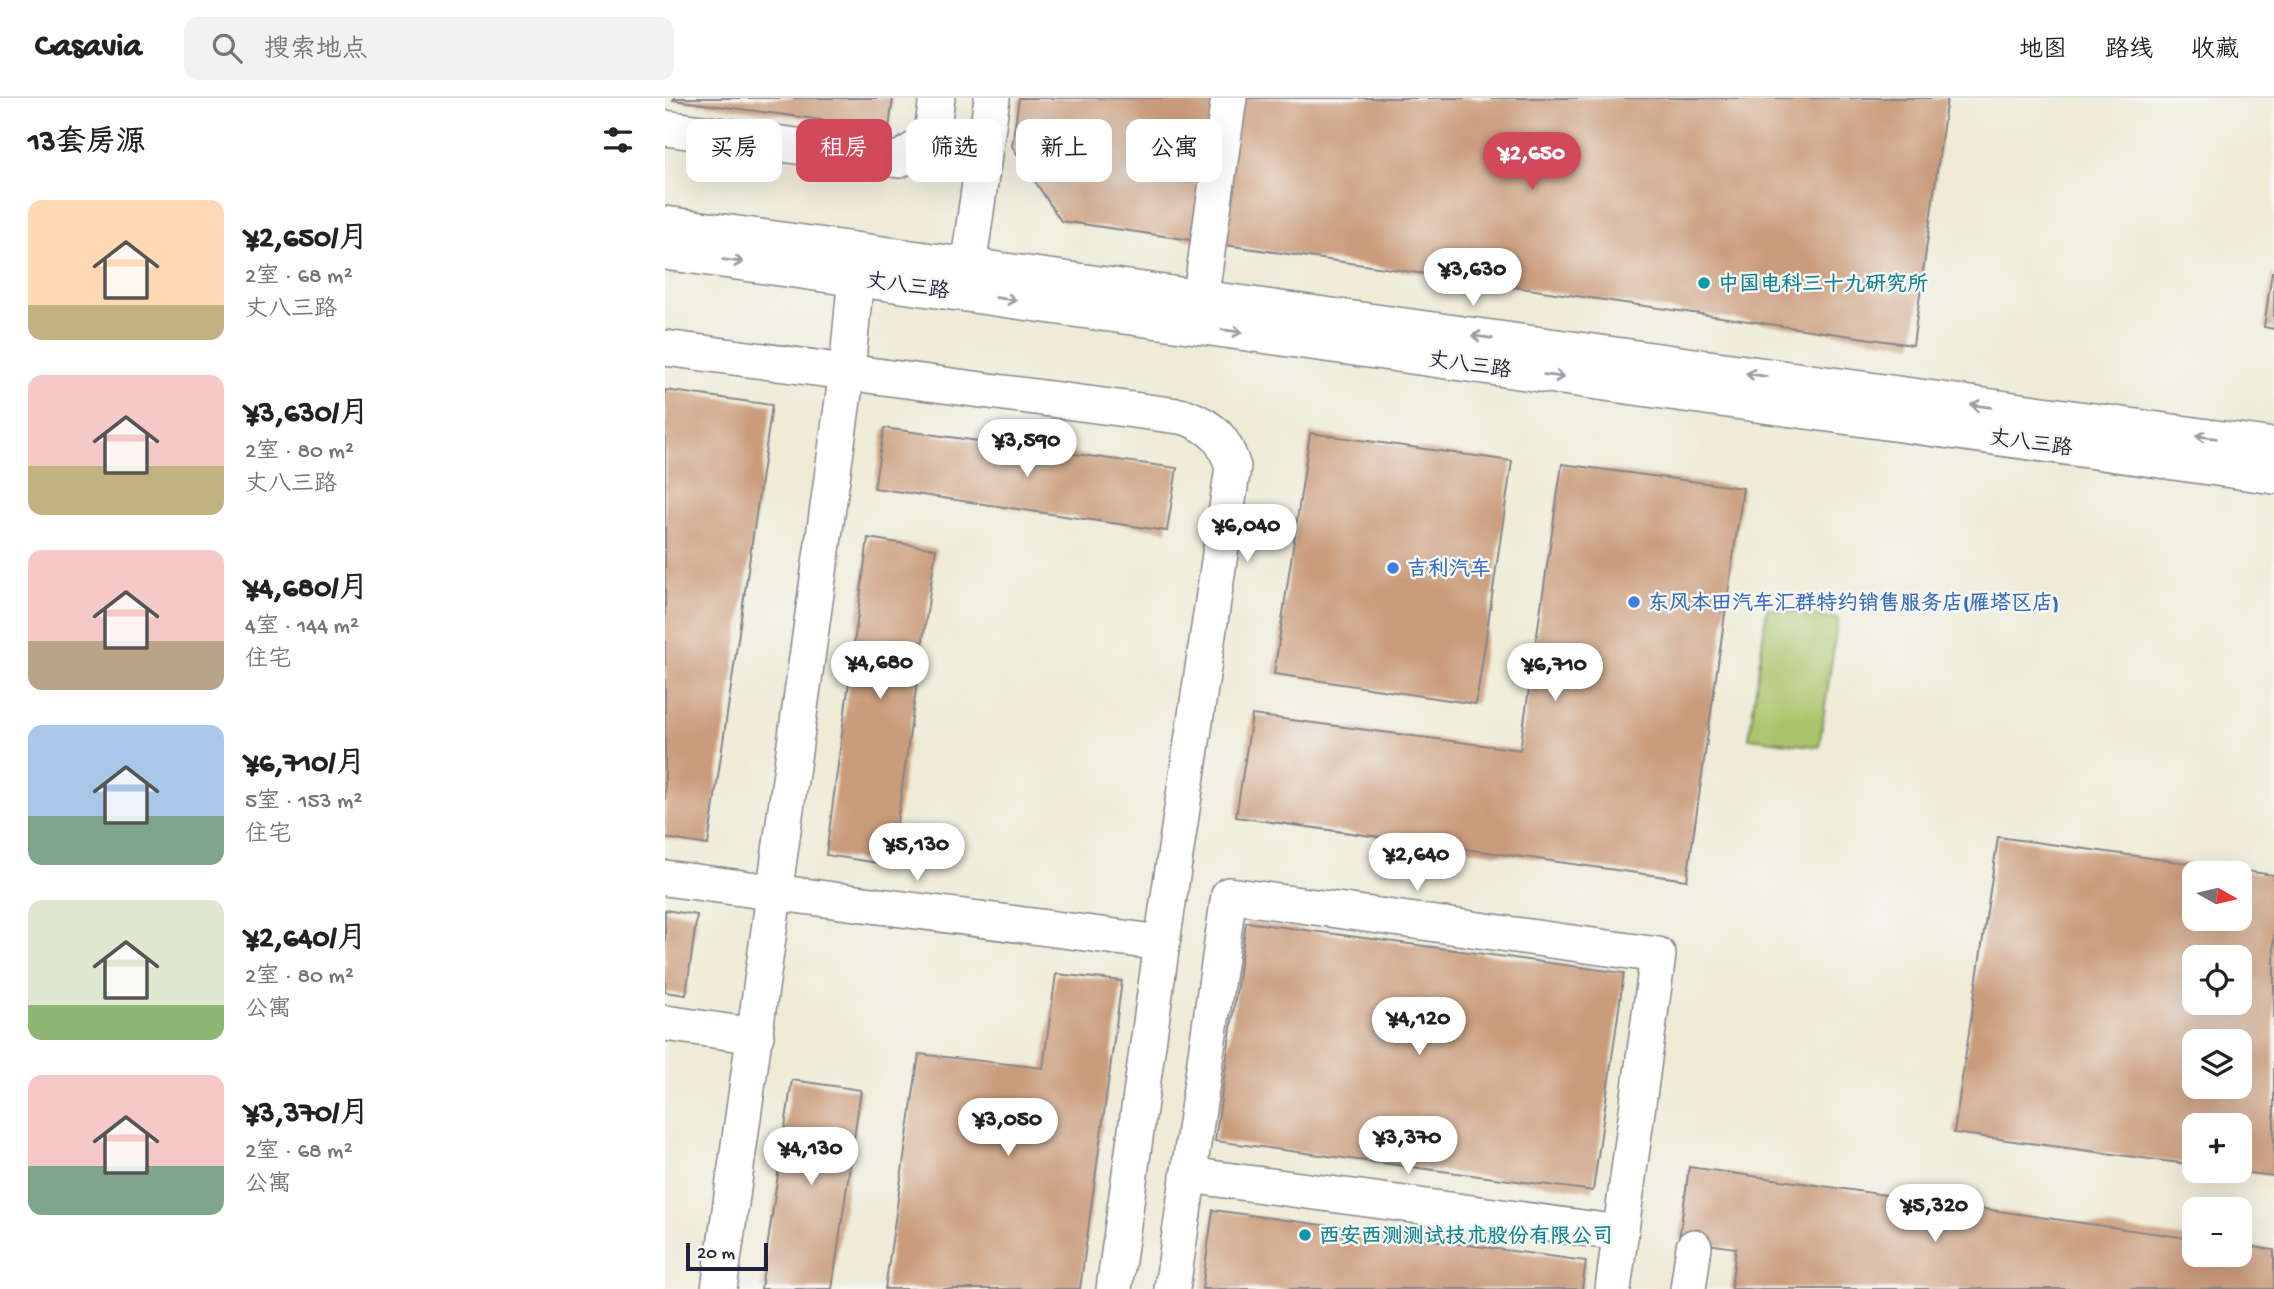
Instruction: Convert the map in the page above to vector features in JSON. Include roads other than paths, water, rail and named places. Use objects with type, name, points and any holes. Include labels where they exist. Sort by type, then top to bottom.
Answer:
[{"type":"street","points":[[665,128],[899,160],[931,139],[937,98]]},
{"type":"street","points":[[966,280],[992,98]]},
{"type":"street","points":[[1198,312],[1229,98]]},
{"type":"street","name":"丈八三路","points":[[665,224],[857,265]]},
{"type":"street","name":"丈八三路","points":[[665,252],[857,265],[1198,312],[2274,446]]},
{"type":"street","points":[[719,1289],[847,371],[857,265]]},
{"type":"street","name":"丈八三路","points":[[1198,312],[2274,476]]},
{"type":"street","points":[[665,348],[1186,417],[1204,424],[1221,438],[1233,467],[1114,1289]]},
{"type":"street","points":[[665,878],[1162,943]]},
{"type":"street","points":[[1172,1289],[1229,895],[1658,955],[1613,1289]]},
{"type":"street","points":[[665,1023],[756,1036]]},
{"type":"street","points":[[1188,1175],[1620,1233]]},
{"type":"street","points":[[1688,1289],[1694,1247]]},
{"type":"place","name":"中国电科三十九研究所","points":[[1704,283]]},
{"type":"place","name":"吉利汽车","points":[[1393,568]]},
{"type":"place","name":"东风本田汽车汇群特约销售服务店(雁塔区店)","points":[[1634,602]]},
{"type":"place","name":"西安西测测试技术股份有限公司","points":[[1305,1235]]}]
